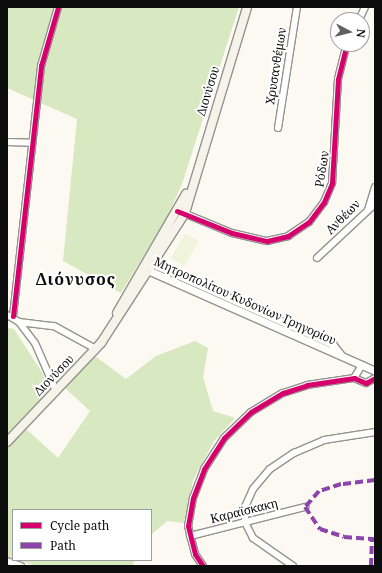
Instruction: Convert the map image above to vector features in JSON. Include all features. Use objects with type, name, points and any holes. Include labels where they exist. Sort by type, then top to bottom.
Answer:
[{"type":"main road","name":"Διονύσου","points":[[7,442],[96,349],[181,212],[247,7]]},
{"type":"street","points":[[56,390],[42,354],[19,322],[10,316],[41,66],[58,7]]},
{"type":"street","name":"Χρυσανθέμων","points":[[278,128],[297,7]]},
{"type":"street","name":"Ρόδων","points":[[181,212],[232,233],[267,241],[288,236],[309,222],[324,202],[332,183],[338,79],[345,52]]},
{"type":"street","points":[[7,142],[32,143]]},
{"type":"street","name":"Ανθέων","points":[[317,258],[368,210],[375,187]]},
{"type":"street","points":[[368,210],[375,204]]},
{"type":"street","name":"Μητροπολίτου Κυδονίων Γρηγορίου","points":[[148,267],[332,344],[340,354],[375,371]]},
{"type":"street","points":[[19,322],[54,326],[96,349]]},
{"type":"street","points":[[354,378],[362,365]]},
{"type":"street","points":[[203,566],[190,536],[193,498],[204,469],[224,438],[251,412],[283,393],[307,385],[354,378],[366,383],[375,378]]},
{"type":"street","points":[[293,566],[253,538],[246,522],[245,507],[253,489],[270,469],[294,453],[324,440],[375,432]]},
{"type":"street","name":"Καραϊσκακη","points":[[190,536],[305,507]]},
{"type":"street","points":[[7,561],[21,566]]},
{"type":"green space","points":[[7,7],[239,7],[182,184],[167,217],[121,293],[63,261],[77,119],[7,88]]},
{"type":"green space","points":[[185,233],[199,241],[184,266],[171,258]]},
{"type":"green space","points":[[7,328],[14,329],[43,374],[47,395],[7,434]]},
{"type":"green space","points":[[195,341],[208,348],[203,377],[213,411],[235,418],[214,441],[193,480],[184,523],[167,521],[152,534],[152,509],[12,509],[12,558],[7,556],[7,447],[26,429],[58,458],[90,411],[65,388],[95,356],[126,379],[156,356]]},
{"type":"green space","points":[[21,561],[134,561],[132,566],[35,566]]},
{"type":"marked path","points":[[375,480],[341,484],[319,491],[305,507],[320,529],[344,537],[375,539]]},
{"type":"marked path","points":[[371,566],[372,540]]},
{"type":"cycle path","points":[[13,316],[41,66],[58,7]]},
{"type":"cycle path","points":[[177,211],[232,233],[267,241],[288,236],[309,222],[324,202],[332,183],[338,79],[345,52]]},
{"type":"cycle path","points":[[203,566],[195,554],[188,526],[193,498],[204,469],[224,438],[251,412],[283,393],[307,385],[354,378],[366,383],[375,378]]},
{"type":"district","name":"Διόνυσος","points":[[76,279]]}]
